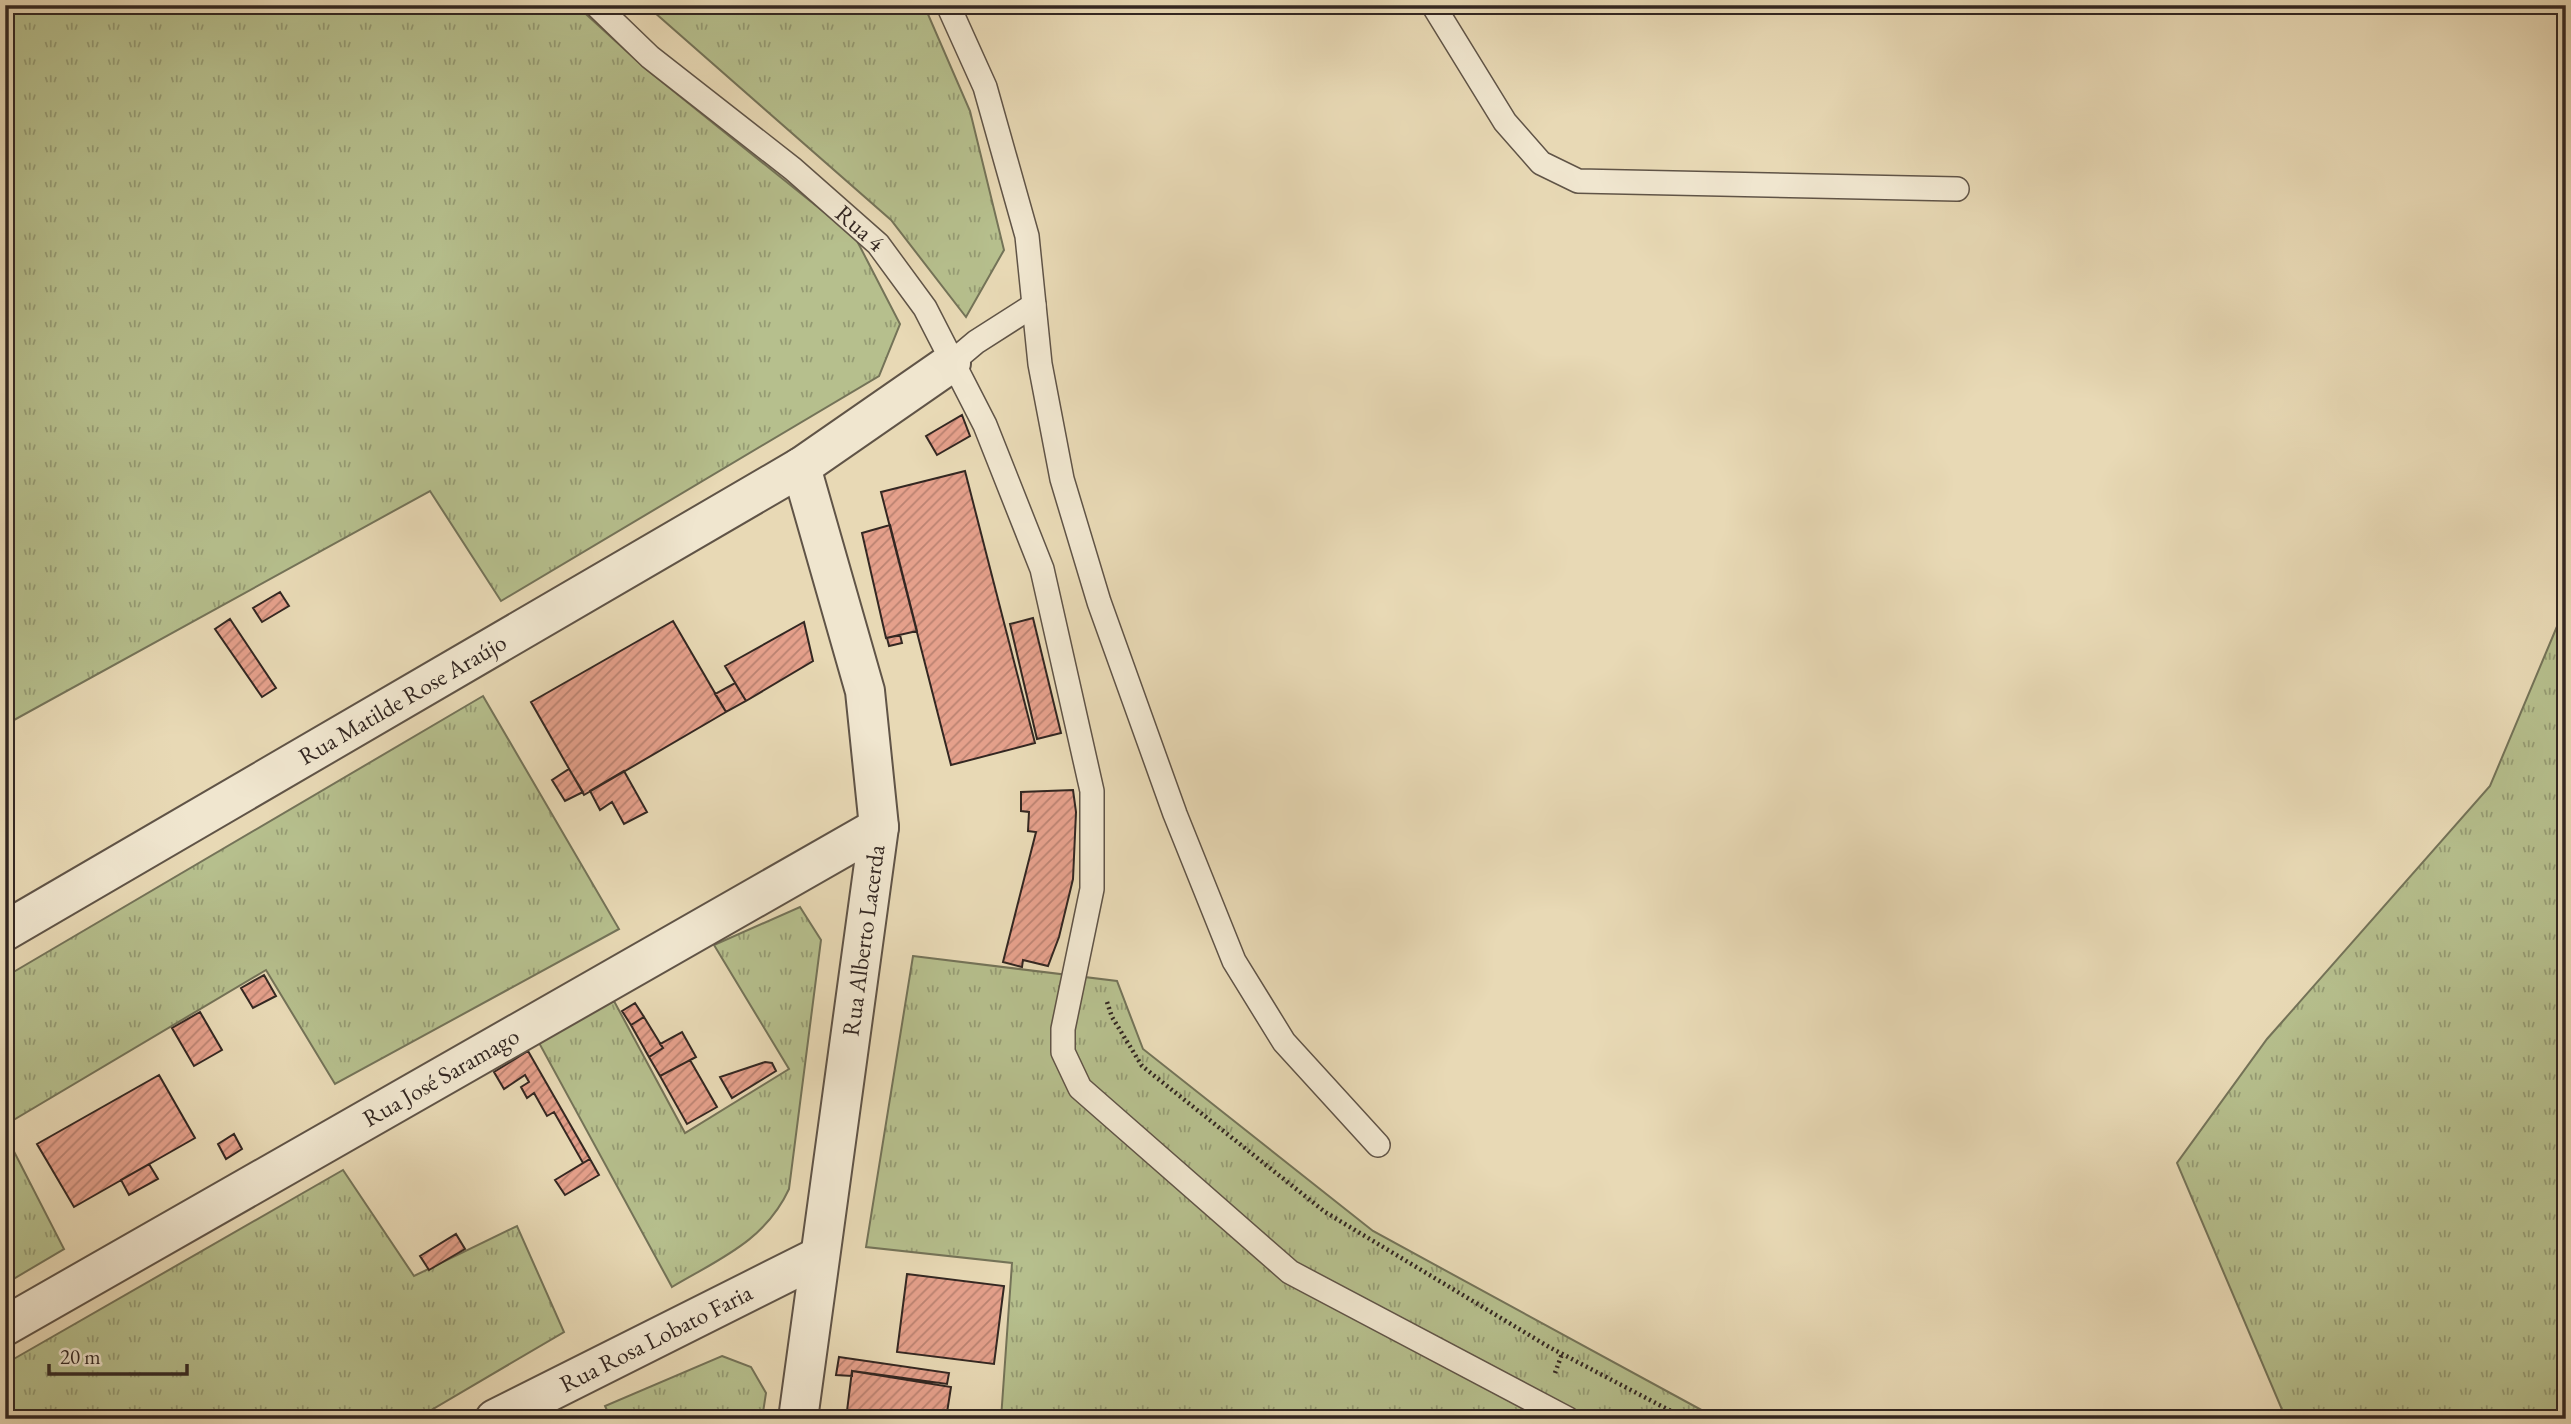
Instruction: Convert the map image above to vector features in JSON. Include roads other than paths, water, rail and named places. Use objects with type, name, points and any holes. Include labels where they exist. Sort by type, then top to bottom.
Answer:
[{"type":"street","points":[[801,467],[951,363]]},
{"type":"street","name":"Rua Alberto Lacerda","points":[[798,1419],[818,1257],[879,827],[865,691],[801,467]]},
{"type":"street","name":"Rua Matilde Rose Araújo","points":[[5,930],[801,467]]},
{"type":"street","name":"Rua José Saramago","points":[[5,1326],[879,827]]},
{"type":"street","name":"Rua Rosa Lobato Faria","points":[[495,1419],[818,1257]]},
{"type":"lane","name":"Rua 4","points":[[596,5],[650,57],[783,161],[878,244],[925,308],[985,425],[1042,569],[1092,791],[1092,889],[1063,1029],[1063,1052],[1080,1088],[1290,1272],[1568,1419]]},
{"type":"lane","points":[[948,5],[988,100],[1027,236],[1040,364],[1062,480],[1099,602],[1175,814],[1234,961],[1284,1042],[1378,1145]]},
{"type":"lane","points":[[1433,5],[1506,122],[1541,163],[1578,180],[1957,188]]},
{"type":"lane","points":[[951,363],[976,342],[1034,305]]}]
